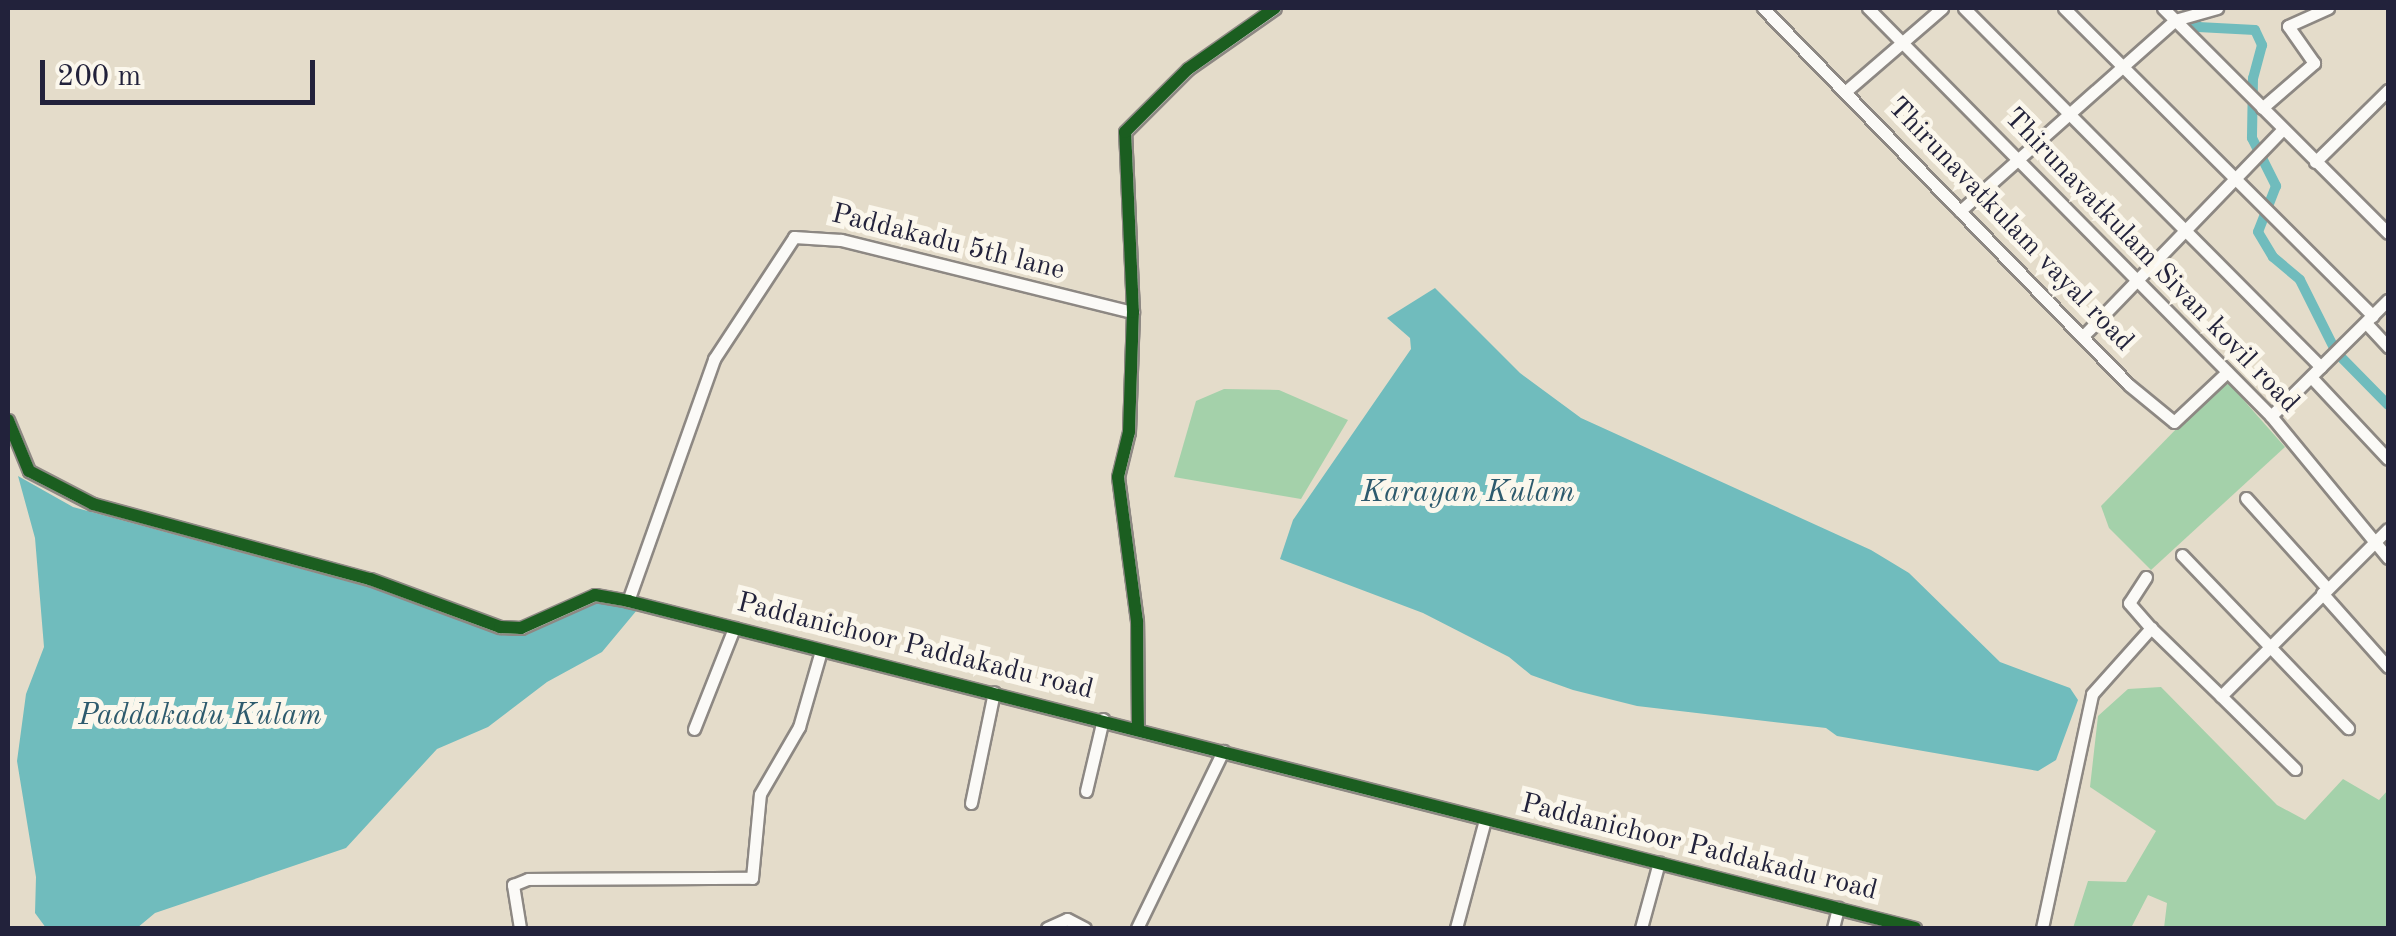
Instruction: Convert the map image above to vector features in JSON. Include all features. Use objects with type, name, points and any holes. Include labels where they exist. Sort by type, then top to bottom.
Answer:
[{"type":"street","points":[[1138,728],[1137,621],[1118,477],[1129,432],[1132,312],[1125,132],[1188,69],[1276,8]]},
{"type":"street","name":"Thirunavatkulam vayal road","points":[[1763,8],[2085,334],[2129,385],[2174,422],[2227,372]]},
{"type":"street","name":"Thirunavatkulam Sivan kovil road","points":[[1868,8],[2271,416],[2388,558]]},
{"type":"street","points":[[1846,91],[1942,8]]},
{"type":"street","points":[[1964,8],[2321,367]]},
{"type":"street","points":[[2064,8],[2369,319],[2388,347]]},
{"type":"street","points":[[2163,8],[2388,234]]},
{"type":"street","points":[[1960,211],[2175,20],[2217,8]]},
{"type":"street","points":[[2262,108],[2314,64],[2288,26],[2328,8]]},
{"type":"street","points":[[2315,162],[2388,90]]},
{"type":"street","points":[[2085,334],[2283,129]]},
{"type":"street","name":"Paddakadu 5th lane","points":[[628,601],[714,359],[794,237],[841,240],[1132,312]]},
{"type":"street","points":[[2271,416],[2388,300]]},
{"type":"street","points":[[2311,377],[2388,459]]},
{"type":"street","name":"Paddanichoor Paddakadu road","points":[[8,420],[28,471],[93,504],[370,579],[500,626],[522,628],[594,595],[628,601],[1914,928]]},
{"type":"street","points":[[2246,498],[2388,667]]},
{"type":"street","points":[[2221,696],[2388,529]]},
{"type":"street","points":[[2182,555],[2348,728]]},
{"type":"street","points":[[2146,577],[2129,603],[2295,769]]},
{"type":"street","points":[[694,729],[734,628]]},
{"type":"street","points":[[2042,928],[2092,694],[2151,628]]},
{"type":"street","points":[[520,928],[514,885],[528,880],[752,878],[756,806],[799,727],[822,651]]},
{"type":"street","points":[[971,802],[994,692]]},
{"type":"street","points":[[1086,791],[1103,719]]},
{"type":"street","points":[[1137,928],[1223,751]]},
{"type":"street","points":[[1456,928],[1485,820]]},
{"type":"street","points":[[1641,928],[1659,862]]},
{"type":"street","points":[[1834,928],[1838,908]]},
{"type":"street","points":[[1047,928],[1067,919],[1085,928]]},
{"type":"green space","points":[[2225,379],[2285,447],[2151,570],[2109,528],[2101,506]]},
{"type":"green space","points":[[1224,389],[1279,390],[1348,420],[1301,499],[1174,477],[1196,401]]},
{"type":"green space","points":[[2161,687],[2277,805],[2305,820],[2343,779],[2379,800],[2388,790],[2388,928],[2164,928],[2167,903],[2148,895],[2131,928],[2073,928],[2088,881],[2126,882],[2156,831],[2090,787],[2098,716],[2128,689]]},
{"type":"water","name":"Karayan Kulam","points":[[1435,288],[1520,373],[1581,418],[1871,550],[1909,573],[2000,662],[2070,688],[2078,700],[2056,760],[2038,771],[1837,736],[1826,728],[1637,706],[1573,690],[1531,675],[1509,657],[1423,613],[1280,559],[1293,520],[1411,349],[1410,338],[1387,318]]},
{"type":"water","name":"Paddakadu Kulam","points":[[18,476],[73,507],[372,588],[504,634],[601,602],[637,610],[602,652],[547,682],[488,727],[437,749],[346,848],[155,913],[137,928],[46,928],[35,913],[36,877],[17,761],[26,694],[44,647],[35,538]]},
{"type":"waterway","points":[[2187,8],[2198,27],[2255,30],[2262,45],[2253,78],[2252,138],[2276,186],[2258,232],[2273,257],[2300,280],[2336,352],[2388,405]]},
{"type":"cycle path","points":[[1138,728],[1137,621],[1118,477],[1129,432],[1133,312],[1125,132],[1188,69],[1275,8]]},
{"type":"cycle path","points":[[8,420],[29,471],[93,504],[370,579],[500,627],[521,628],[595,595],[628,601],[1915,928]]}]
